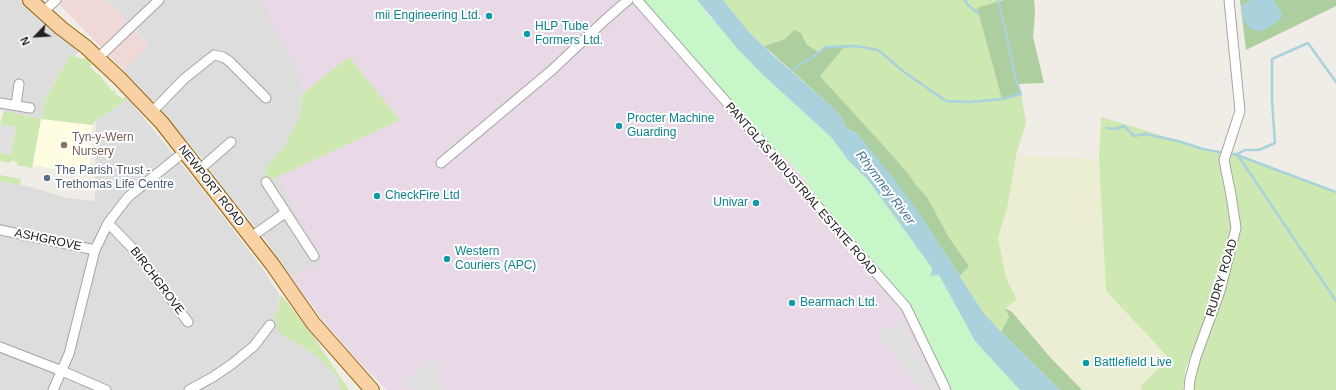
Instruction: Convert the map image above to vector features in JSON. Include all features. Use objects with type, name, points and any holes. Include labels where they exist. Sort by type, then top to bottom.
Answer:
[{"type":"main road","name":"NEWPORT ROAD","points":[[30,0],[98,58],[152,112],[272,264],[313,323],[372,390]]},
{"type":"street","points":[[44,12],[56,0]]},
{"type":"street","points":[[98,58],[159,0]]},
{"type":"street","points":[[441,163],[552,70],[628,0]]},
{"type":"street","name":"PANTGLAS INDUSTRIAL ESTATE ROAD","points":[[637,0],[906,307],[946,390]]},
{"type":"street","name":"RUDRY ROAD","points":[[1189,390],[1190,379],[1196,357],[1220,291],[1236,228],[1224,160],[1240,111],[1234,65],[1229,0]]},
{"type":"street","points":[[152,112],[184,79],[214,55],[229,61],[266,98]]},
{"type":"street","points":[[16,106],[19,84]]},
{"type":"street","points":[[0,103],[30,108]]},
{"type":"street","points":[[199,170],[231,142]]},
{"type":"street","points":[[53,390],[69,354],[95,250],[108,223],[128,196],[184,152]]},
{"type":"street","points":[[266,182],[284,213],[314,256]]},
{"type":"street","points":[[251,237],[284,213]]},
{"type":"street","name":"BIRCHGROVE","points":[[108,223],[136,252],[188,322]]},
{"type":"street","name":"ASHGROVE","points":[[0,230],[95,250]]},
{"type":"street","points":[[189,390],[213,377],[232,364],[254,346],[270,325]]},
{"type":"street","points":[[0,347],[106,390]]},
{"type":"shaded area","points":[[0,0],[25,0],[80,50],[56,79],[46,98],[41,119],[0,110]]},
{"type":"shaded area","points":[[48,0],[105,0],[149,45],[123,70],[56,1],[52,4]]},
{"type":"shaded area","points":[[105,0],[263,0],[278,36],[296,65],[302,79],[300,117],[284,147],[264,170],[270,181],[279,176],[321,265],[291,276],[284,268],[266,240],[225,191],[210,169],[163,112],[123,70],[149,44]]},
{"type":"shaded area","points":[[263,0],[641,0],[772,151],[782,154],[807,182],[808,191],[910,311],[952,390],[387,390],[360,363],[322,320],[291,276],[321,265],[279,176],[400,120],[349,57],[302,94],[302,79],[296,65],[278,36]]},
{"type":"shaded area","points":[[128,99],[197,183],[261,266],[280,296],[279,306],[274,318],[278,322],[281,334],[317,356],[338,377],[340,390],[0,390],[0,181],[27,186],[67,198],[95,201],[96,120]]},
{"type":"shaded area","name":"Tyn-y-Wern Nursery","points":[[41,119],[92,125],[89,176],[33,165]]},
{"type":"shaded area","points":[[0,124],[16,127],[11,155],[0,153]]},
{"type":"shaded area","points":[[1016,155],[1099,159],[1106,291],[1169,358],[1140,387],[1142,390],[1082,390],[1049,356],[1012,312],[1005,308],[1017,300],[1006,278],[998,238],[1008,204]]},
{"type":"shaded area","points":[[901,320],[938,390],[922,390],[877,335]]},
{"type":"shaded area","points":[[434,360],[440,371],[436,374],[446,390],[417,390],[413,386],[406,390],[402,382]]},
{"type":"green space","points":[[641,0],[697,0],[704,10],[763,75],[831,137],[848,160],[868,180],[932,268],[931,276],[939,275],[975,341],[1021,390],[952,390],[910,311],[808,191],[807,181],[782,154],[772,151]]},
{"type":"green space","points":[[723,0],[1004,0],[977,9],[1002,98],[1021,94],[1026,123],[1016,155],[1008,204],[998,238],[1006,278],[1017,300],[1005,308],[1009,317],[1001,332],[983,312],[960,276],[969,266],[950,239],[927,197],[892,155],[820,76],[844,47],[819,52],[807,45],[801,33],[764,46],[749,32]]},
{"type":"green space","points":[[1004,0],[1034,0],[1035,12],[1033,37],[1044,83],[1018,84],[1021,94],[1002,99],[977,8]]},
{"type":"green space","points":[[1240,0],[1336,0],[1336,6],[1246,50]]},
{"type":"green space","points":[[794,30],[801,33],[807,45],[819,52],[826,47],[845,46],[820,76],[892,155],[927,197],[950,239],[969,266],[960,276],[857,134],[846,128],[842,118],[832,107],[764,46],[785,39]]},
{"type":"green space","points":[[71,55],[83,59],[87,57],[92,65],[90,66],[96,74],[98,73],[112,91],[115,90],[115,94],[123,99],[124,97],[128,99],[96,120],[92,125],[41,119],[46,98],[61,71],[69,62],[66,60]]},
{"type":"green space","points":[[349,57],[400,120],[270,181],[264,170],[284,147],[300,117],[302,94]]},
{"type":"green space","points":[[4,111],[41,119],[32,168],[17,165],[17,162],[11,160],[10,163],[0,161],[0,153],[11,154],[16,127],[0,124]]},
{"type":"green space","points":[[1101,117],[1220,153],[1221,167],[1232,223],[1230,236],[1218,283],[1185,370],[1183,390],[1142,390],[1140,387],[1169,358],[1106,291],[1099,159]]},
{"type":"green space","points":[[1237,154],[1336,192],[1336,390],[1193,390],[1198,368],[1216,317],[1236,250],[1240,214],[1233,193],[1228,167],[1230,155]]},
{"type":"green space","points":[[0,175],[21,179],[20,185],[0,181]]},
{"type":"green space","points":[[280,296],[283,297],[311,333],[349,390],[340,390],[338,377],[317,356],[277,330],[276,326],[278,322],[274,318],[279,306]]},
{"type":"green space","points":[[1005,308],[1012,312],[1049,356],[1082,390],[1060,390],[1001,332],[1009,317]]},
{"type":"water","name":"Rhymney River","points":[[697,0],[723,0],[749,32],[832,107],[842,118],[846,128],[857,134],[893,177],[923,219],[983,312],[1001,332],[1060,390],[1019,389],[975,341],[939,275],[931,276],[932,268],[868,180],[848,160],[831,137],[763,75],[737,48]]},
{"type":"water","points":[[1252,0],[1274,0],[1282,14],[1281,19],[1264,30],[1259,31],[1251,29],[1243,21],[1241,6]]},
{"type":"waterway","points":[[965,0],[967,4],[979,14]]},
{"type":"waterway","points":[[790,71],[826,47],[855,46],[878,50],[904,72],[946,101],[970,102],[1002,99],[1021,94],[1015,77],[998,0]]},
{"type":"waterway","points":[[1237,154],[1245,150],[1259,150],[1275,143],[1272,101],[1272,59],[1308,43],[1336,82]]},
{"type":"waterway","points":[[1107,128],[1116,129],[1124,126],[1134,136],[1145,134],[1224,153]]},
{"type":"waterway","points":[[1228,154],[1237,154],[1336,301]]},
{"type":"waterway","points":[[1237,155],[1336,192]]},
{"type":"place","name":"mii Engineering Ltd.","points":[[489,16]]},
{"type":"place","name":"HLP Tube Formers Ltd.","points":[[527,34]]},
{"type":"place","name":"Procter Machine Guarding","points":[[619,126]]},
{"type":"place","name":"Tyn-y-Wern Nursery","points":[[64,145]]},
{"type":"place","name":"The Parish Trust - Trethomas Life Centre","points":[[47,178]]},
{"type":"place","name":"CheckFire Ltd","points":[[377,196]]},
{"type":"place","name":"Univar","points":[[756,203]]},
{"type":"place","name":"Western Couriers (APC)","points":[[447,259]]},
{"type":"place","name":"Bearmach Ltd.","points":[[792,303]]},
{"type":"place","name":"Battlefield Live","points":[[1086,363]]}]
